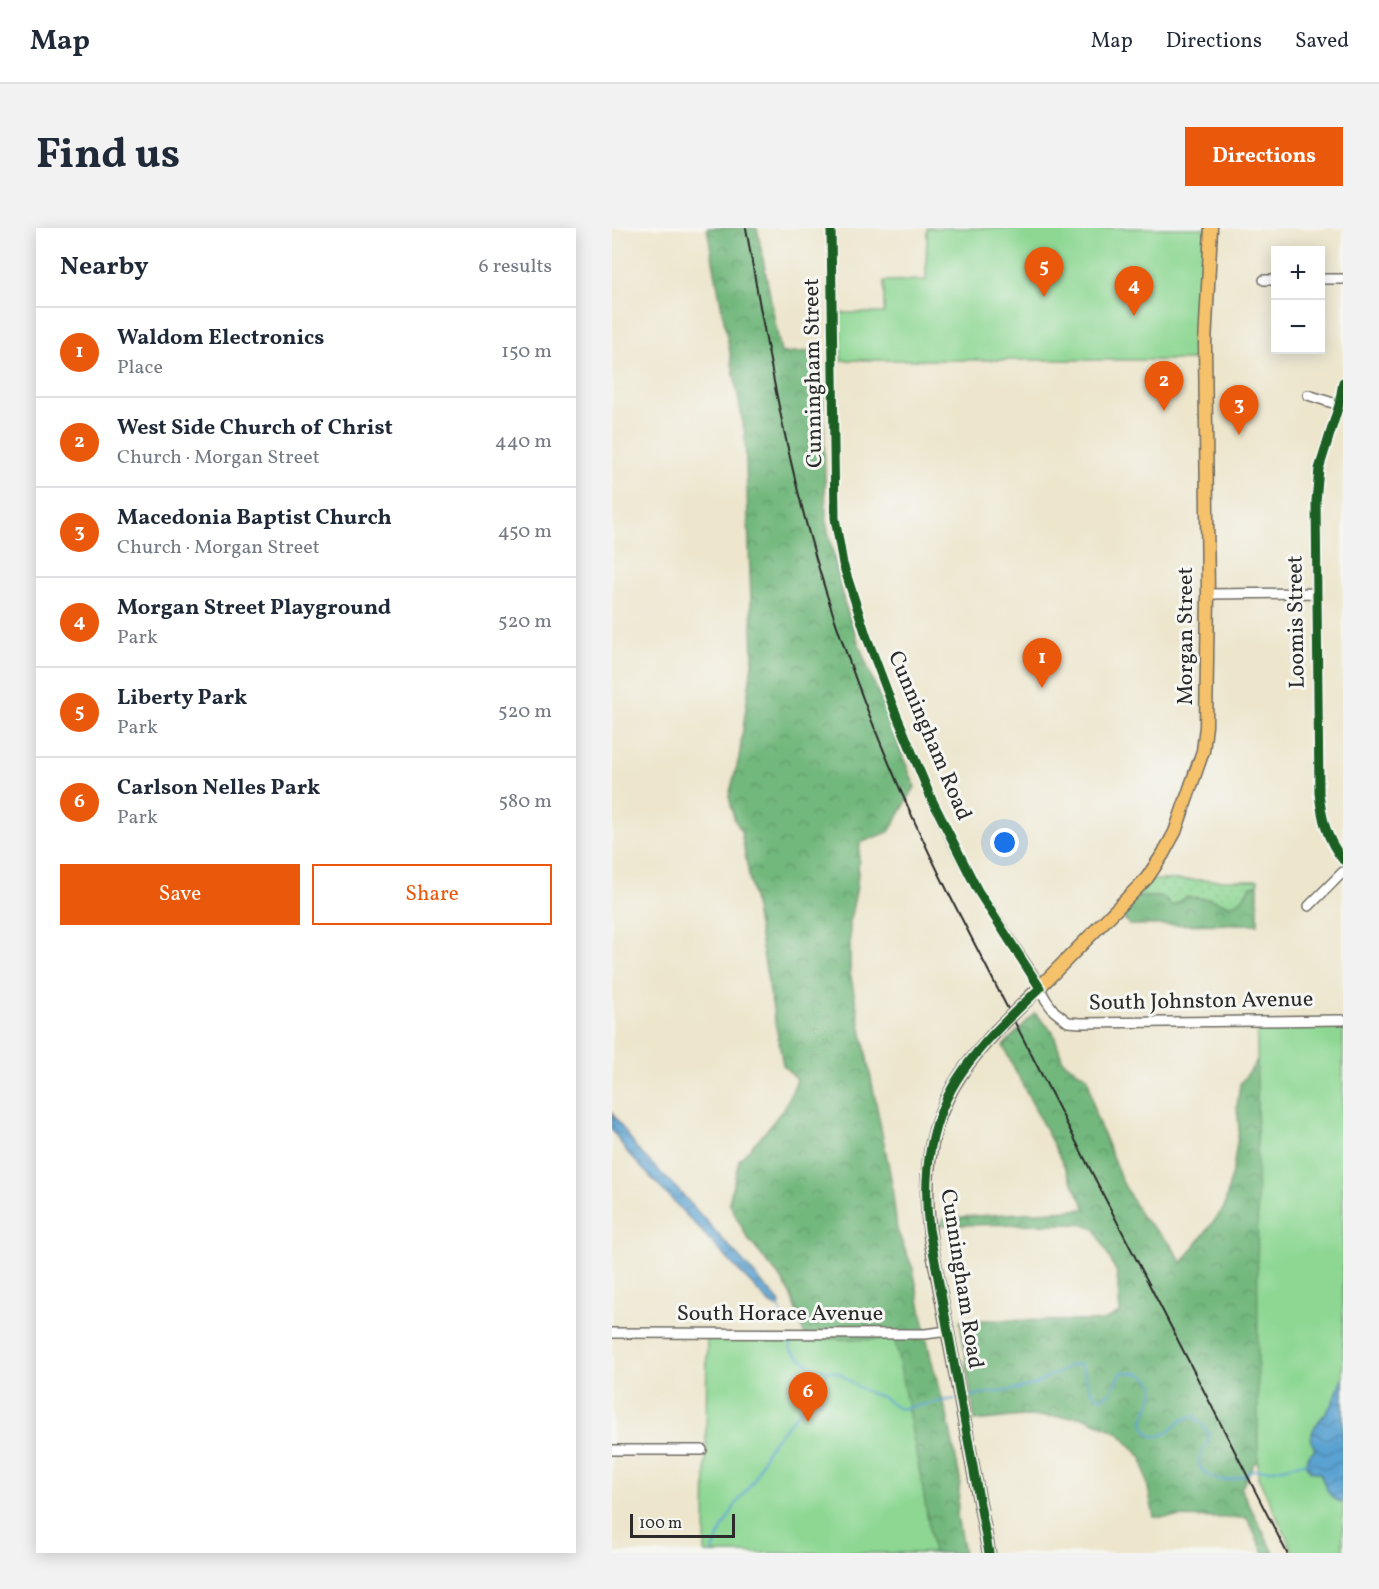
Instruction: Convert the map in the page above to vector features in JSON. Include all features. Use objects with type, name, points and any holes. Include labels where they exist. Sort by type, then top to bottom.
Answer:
[{"type":"main road","name":"Morgan Street","points":[[1040,988],[1147,879],[1175,832],[1203,751],[1206,726],[1208,594],[1205,344],[1211,228]]},
{"type":"main road","name":"Cunningham Road","points":[[989,1553],[927,1216],[926,1187],[929,1156],[936,1126],[954,1085],[969,1062],[996,1031],[1040,988]]},
{"type":"street","name":"Cunningham Street","points":[[831,228],[835,518]]},
{"type":"street","points":[[1325,279],[1343,279]]},
{"type":"street","points":[[1264,280],[1271,280]]},
{"type":"street","name":"Loomis Street","points":[[1343,382],[1339,405],[1319,470],[1316,501],[1319,793],[1322,819],[1333,846],[1343,860]]},
{"type":"street","points":[[1308,395],[1339,405]]},
{"type":"street","name":"Cunningham Road","points":[[835,518],[843,564],[866,635],[931,798],[978,891],[1040,988]]},
{"type":"street","points":[[1208,594],[1316,593]]},
{"type":"street","points":[[1309,906],[1343,872]]},
{"type":"street","name":"South Johnston Avenue","points":[[1040,988],[1054,1011],[1068,1022],[1343,1020]]},
{"type":"street","name":"South Horace Avenue","points":[[612,1333],[925,1334],[948,1330]]},
{"type":"street","points":[[612,1450],[702,1450]]},
{"type":"green space","points":[[707,228],[757,228],[781,353],[814,351],[822,365],[826,522],[844,602],[915,787],[889,832],[860,843],[857,886],[850,920],[850,973],[891,1178],[897,1230],[913,1269],[931,1359],[947,1415],[960,1479],[957,1516],[964,1553],[777,1553],[810,1350],[791,1296],[782,1280],[748,1239],[729,1203],[739,1160],[785,1107],[797,1080],[783,1065],[741,831],[734,818],[729,796],[739,758],[753,657],[745,434]]},
{"type":"green space","points":[[927,228],[1208,228],[1201,360],[841,360],[840,313],[884,313],[884,281],[926,280]]},
{"type":"green space","points":[[1152,880],[1258,880],[1258,885],[1251,886],[1242,899],[1230,906],[1210,899],[1172,906],[1162,897],[1137,897]]},
{"type":"green space","points":[[1258,885],[1258,924],[1129,925],[1121,914],[1137,897],[1162,897],[1172,906],[1187,897],[1210,899],[1230,906],[1242,899],[1251,886]]},
{"type":"green space","points":[[1035,1013],[1053,1032],[1063,1061],[1088,1078],[1095,1114],[1122,1181],[1141,1216],[1171,1245],[1182,1263],[1224,1208],[1239,1130],[1237,1107],[1240,1084],[1264,1047],[1343,1144],[1273,1457],[1254,1463],[1241,1489],[1274,1553],[1264,1553],[1247,1518],[1154,1517],[1142,1458],[1119,1433],[1084,1417],[1021,1416],[975,1421],[960,1320],[1103,1321],[1120,1313],[1117,1273],[1095,1229],[1081,1224],[940,1225],[945,1218],[1086,1209],[1003,1046]]},
{"type":"green space","points":[[1343,1025],[1343,1553],[1294,1553],[1258,1477],[1257,1026]]},
{"type":"green space","points":[[707,1337],[895,1340],[933,1553],[705,1553]]},
{"type":"water","points":[[612,1113],[638,1150],[681,1193],[780,1303],[779,1308],[770,1304],[627,1152],[612,1130]]},
{"type":"water","points":[[1343,1376],[1343,1503],[1330,1495],[1320,1473],[1310,1471],[1306,1461],[1315,1449],[1311,1437],[1315,1426],[1332,1403]]},
{"type":"waterway","points":[[779,1307],[785,1321]]},
{"type":"waterway","points":[[790,1341],[791,1350],[812,1367],[840,1373],[850,1382],[869,1393],[882,1397],[899,1409],[955,1399]]},
{"type":"waterway","points":[[963,1397],[1036,1384],[1068,1366],[1080,1364],[1088,1385],[1100,1398],[1110,1393],[1122,1372],[1136,1373],[1144,1375],[1154,1385],[1152,1400],[1143,1421],[1145,1428],[1152,1436],[1158,1436],[1169,1432],[1182,1420],[1194,1416],[1208,1432],[1209,1441],[1199,1460],[1200,1467],[1210,1477],[1232,1480],[1252,1470],[1274,1470],[1308,1462]]},
{"type":"waterway","points":[[712,1553],[736,1504],[754,1480],[768,1448],[802,1408],[827,1372]]},
{"type":"railway","points":[[746,228],[766,342],[798,493],[836,624],[888,761],[949,894],[1287,1553]]},
{"type":"cycle path","points":[[831,228],[835,518],[843,564],[866,635],[931,798],[978,891],[1040,988],[989,1038],[962,1072],[942,1108],[928,1167],[929,1229],[989,1553]]},
{"type":"cycle path","points":[[1343,382],[1339,405],[1319,469],[1316,501],[1319,793],[1326,828],[1332,844],[1343,860]]},
{"type":"place","name":"Liberty Park","points":[[1044,297]]},
{"type":"place","name":"Morgan Street Playground","points":[[1134,316]]},
{"type":"place","name":"West Side Church of Christ","points":[[1164,411]]},
{"type":"place","name":"Macedonia Baptist Church","points":[[1239,435]]},
{"type":"place","name":"Waldom Electronics","points":[[1042,688]]},
{"type":"place","name":"Carlson Nelles Park","points":[[808,1422]]}]
